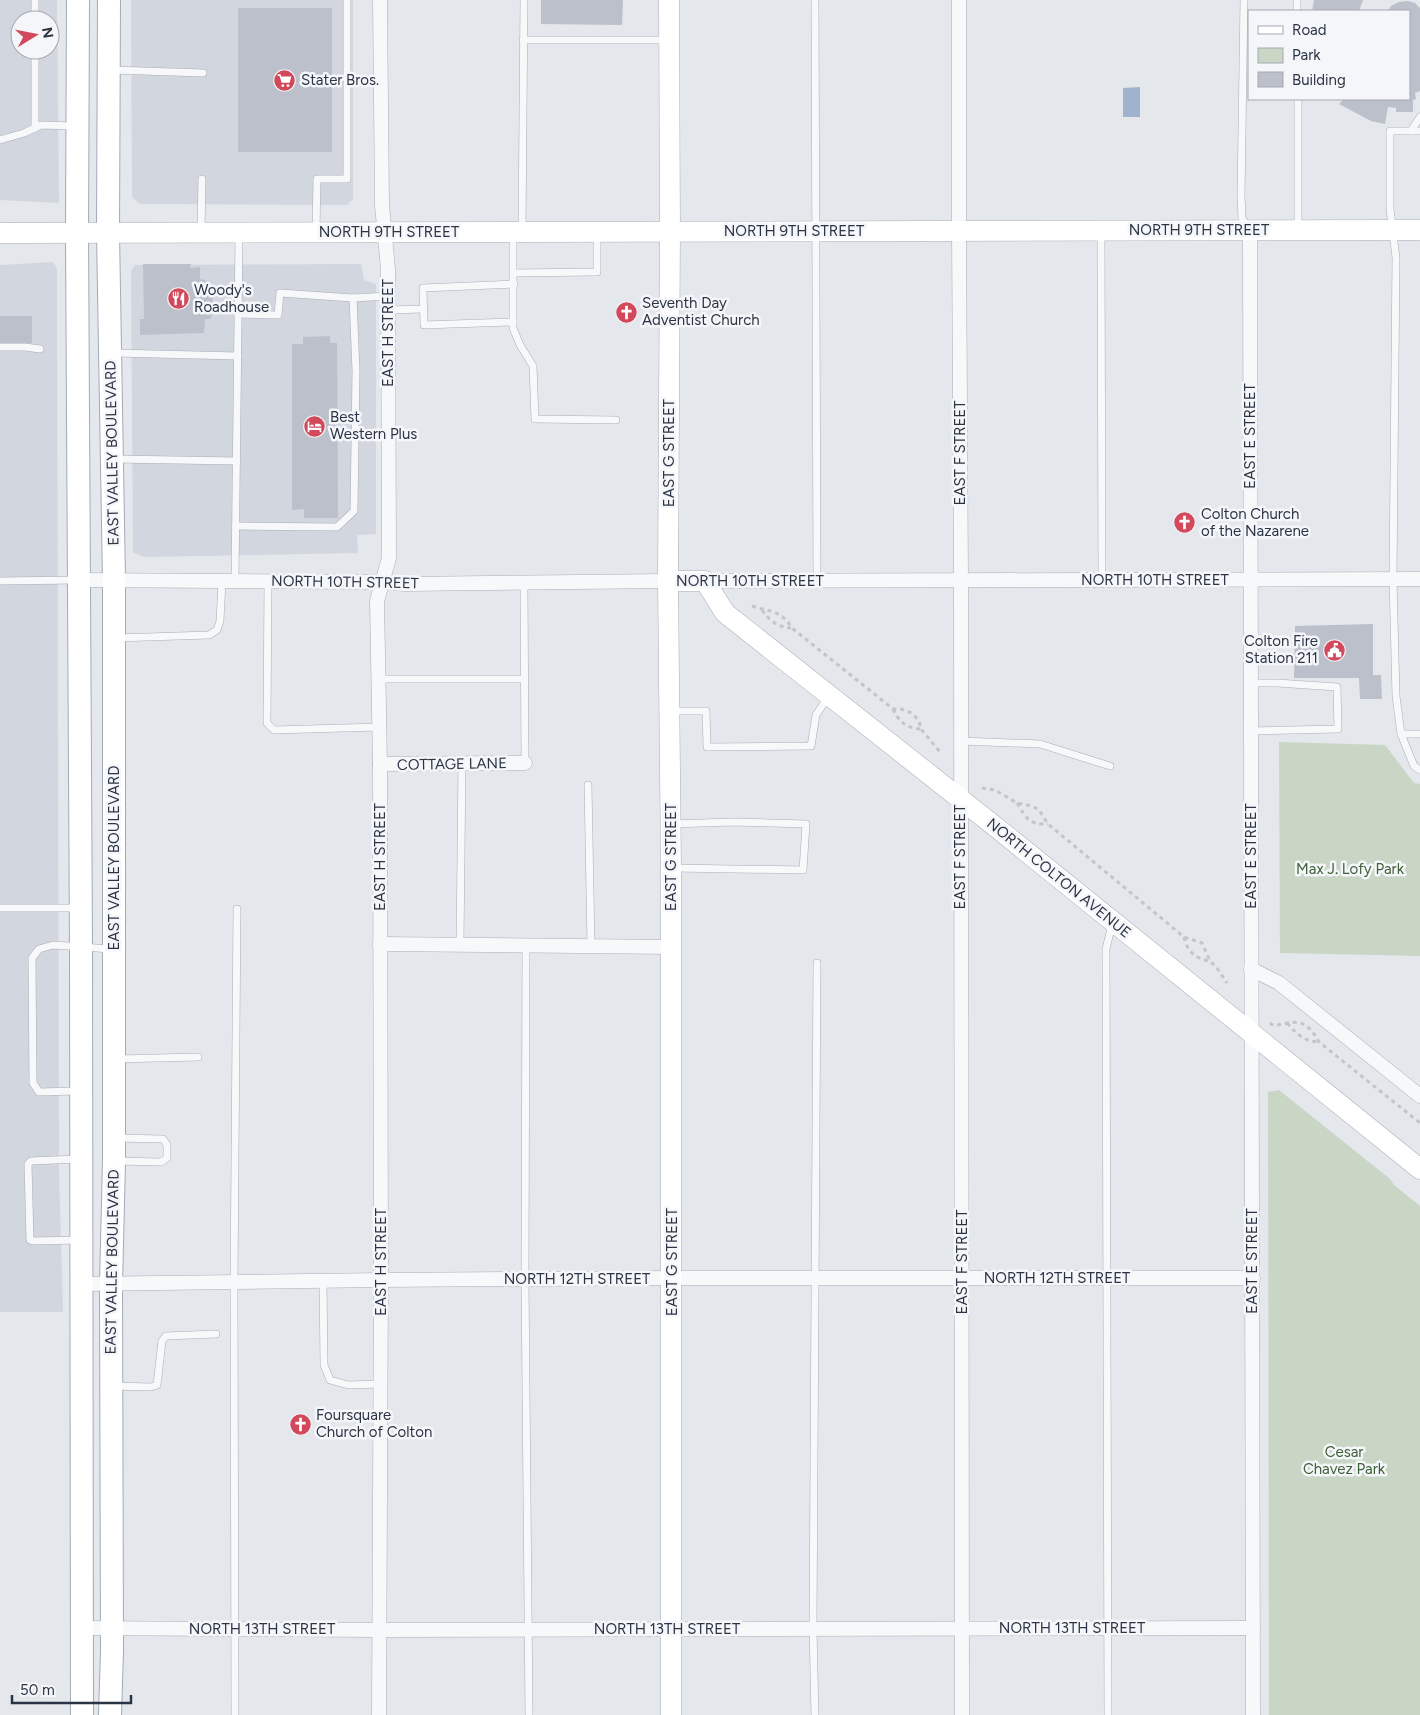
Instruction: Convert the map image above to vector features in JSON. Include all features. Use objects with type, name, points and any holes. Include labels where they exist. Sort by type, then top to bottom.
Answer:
[{"type":"main road","name":"EAST VALLEY BOULEVARD","points":[[78,0],[76,233],[81,908],[82,1715]]},
{"type":"main road","name":"EAST VALLEY BOULEVARD","points":[[109,0],[108,233],[114,581],[114,1161],[111,1285],[110,1715]]},
{"type":"street","name":"EAST H STREET","points":[[380,0],[382,205],[388,269],[389,558],[377,602],[380,764],[380,1715]]},
{"type":"street","name":"EAST G STREET","points":[[669,0],[668,581],[671,868],[672,1715]]},
{"type":"street","name":"EAST F STREET","points":[[959,0],[962,1715]]},
{"type":"street","name":"NORTH 9TH STREET","points":[[0,233],[1420,230]]},
{"type":"street","name":"EAST E STREET","points":[[1250,231],[1253,1715]]},
{"type":"street","name":"NORTH 10TH STREET","points":[[79,580],[382,582],[405,584],[668,581],[1420,579]]},
{"type":"street","name":"NORTH COLTON AVENUE","points":[[705,581],[725,613],[1113,921],[1420,1169]]},
{"type":"street","name":"COTTAGE LANE","points":[[380,764],[525,763]]},
{"type":"street","points":[[380,944],[526,944],[671,947]]},
{"type":"street","points":[[1252,969],[1279,983],[1420,1096]]},
{"type":"street","name":"NORTH 12TH STREET","points":[[82,1284],[672,1278],[1252,1278]]},
{"type":"street","name":"NORTH 13TH STREET","points":[[81,1628],[380,1630],[1253,1628]]},
{"type":"lane","points":[[316,232],[317,179],[347,179],[347,0]]},
{"type":"lane","points":[[524,0],[518,232],[514,273],[513,328],[520,346],[533,366],[535,418],[616,420]]},
{"type":"lane","points":[[815,0],[817,581]]},
{"type":"lane","name":"EAST E STREET","points":[[1244,0],[1241,196],[1242,218],[1250,231]]},
{"type":"lane","points":[[524,40],[669,40]]},
{"type":"lane","points":[[35,60],[35,128]]},
{"type":"lane","points":[[109,70],[203,73]]},
{"type":"lane","points":[[1298,100],[1298,230]]},
{"type":"lane","points":[[1410,131],[1420,117]]},
{"type":"lane","points":[[0,140],[41,125],[77,126]]},
{"type":"lane","points":[[1420,131],[1390,131],[1390,209],[1394,230],[1396,268],[1393,579],[1396,696],[1401,734],[1414,766],[1420,770]]},
{"type":"lane","points":[[201,232],[202,179]]},
{"type":"lane","points":[[1101,230],[1102,580]]},
{"type":"lane","points":[[113,638],[159,635],[209,635],[218,630],[229,581],[236,526],[239,232]]},
{"type":"lane","points":[[514,273],[596,272],[597,232]]},
{"type":"lane","points":[[513,322],[424,325],[423,288],[514,284]]},
{"type":"lane","points":[[238,314],[278,315],[280,293],[353,298],[388,296]]},
{"type":"lane","points":[[236,526],[336,527],[354,511],[356,371],[353,298]]},
{"type":"lane","points":[[388,310],[423,309]]},
{"type":"lane","points":[[0,347],[40,349]]},
{"type":"lane","points":[[111,353],[238,356]]},
{"type":"lane","points":[[113,459],[237,461]]},
{"type":"lane","points":[[0,581],[79,580]]},
{"type":"lane","points":[[268,581],[267,723],[274,730],[379,727]]},
{"type":"lane","points":[[524,583],[525,763]]},
{"type":"lane","points":[[379,679],[525,679]]},
{"type":"lane","points":[[1251,683],[1337,687],[1338,730],[1251,731]]},
{"type":"lane","points":[[670,710],[706,711],[707,747],[811,746],[816,715],[829,695]]},
{"type":"lane","points":[[1401,734],[1420,734]]},
{"type":"lane","points":[[960,741],[1040,744],[1110,766]]},
{"type":"lane","points":[[460,944],[462,763]]},
{"type":"lane","points":[[588,785],[591,945]]},
{"type":"lane","points":[[670,824],[733,822],[806,824],[803,870],[671,868]]},
{"type":"lane","points":[[0,908],[81,908]]},
{"type":"lane","points":[[236,1715],[234,1283],[237,909]]},
{"type":"lane","points":[[1108,1715],[1106,949],[1113,921]]},
{"type":"lane","points":[[526,944],[525,1279],[529,1629],[528,1715]]},
{"type":"lane","points":[[81,1091],[39,1092],[33,1084],[32,958],[39,949],[53,945],[114,949]]},
{"type":"lane","points":[[815,1715],[817,962]]},
{"type":"lane","points":[[114,1059],[198,1057]]},
{"type":"lane","points":[[114,1138],[163,1139],[167,1145],[167,1158],[161,1162],[114,1161]]},
{"type":"lane","points":[[81,1159],[31,1161],[28,1164],[30,1240],[81,1240]]},
{"type":"lane","points":[[323,1281],[324,1366],[330,1380],[348,1385],[381,1384]]},
{"type":"lane","points":[[111,1386],[151,1387],[157,1385],[162,1341],[166,1336],[216,1334]]},
{"type":"path","points":[[752,606],[774,611],[782,616],[792,628],[894,709],[899,720],[911,728],[921,729]]},
{"type":"path","points":[[762,609],[773,623],[782,628],[792,628]]},
{"type":"path","points":[[894,709],[912,712],[919,721],[921,729],[940,752]]},
{"type":"path","points":[[982,788],[995,790],[1017,803],[1032,806],[1038,810],[1048,824],[1184,937],[1202,943],[1210,961],[1227,982]]},
{"type":"path","points":[[1017,803],[1024,816],[1030,821],[1037,824],[1048,824]]},
{"type":"path","points":[[1184,937],[1186,946],[1191,953],[1203,960],[1210,961]]},
{"type":"path","points":[[1286,1022],[1300,1038],[1319,1042]]},
{"type":"path","points":[[1270,1023],[1274,1026],[1286,1022],[1299,1022],[1308,1026],[1319,1042],[1420,1123]]},
{"type":"shaded area","points":[[0,0],[57,0],[57,10],[10,10],[10,60],[58,60],[59,203],[0,200]]},
{"type":"shaded area","points":[[131,0],[353,0],[353,199],[347,205],[140,204],[132,197]]},
{"type":"shaded area","points":[[53,262],[57,269],[59,1172],[63,1312],[0,1312],[0,265]]},
{"type":"shaded area","points":[[361,264],[364,280],[376,284],[376,534],[357,535],[358,553],[143,557],[133,552],[131,271],[135,265]]},
{"type":"green space","name":"Max J. Lofy Park","points":[[1279,742],[1385,745],[1414,783],[1420,784],[1420,956],[1280,953]]},
{"type":"green space","name":"Cesar Chavez Park","points":[[1279,1090],[1390,1179],[1394,1185],[1420,1206],[1420,1715],[1269,1715],[1268,1092]]},
{"type":"water","points":[[1140,87],[1140,117],[1123,117],[1123,88]]},
{"type":"building","points":[[541,0],[623,0],[622,25],[541,24]]},
{"type":"building","points":[[1314,0],[1363,0],[1359,10],[1312,10]]},
{"type":"building","points":[[1408,1],[1415,3],[1420,8],[1420,91],[1415,93],[1416,99],[1413,100],[1413,112],[1396,112],[1396,108],[1388,107],[1385,124],[1371,121],[1339,104],[1343,100],[1410,100],[1410,10],[1389,10],[1391,6],[1399,2]]},
{"type":"building","name":"Stater Bros.","points":[[238,8],[332,8],[332,152],[238,152]]},
{"type":"building","name":"Woody's Roadhouse","points":[[143,264],[191,264],[190,268],[200,267],[200,279],[210,282],[210,295],[213,295],[211,319],[205,319],[204,333],[140,335],[140,319],[144,319]]},
{"type":"building","points":[[0,316],[32,316],[32,343],[0,343]]},
{"type":"building","name":"Best Western Plus","points":[[330,336],[330,343],[337,343],[338,518],[304,518],[304,509],[292,510],[292,344],[303,344],[303,337]]},
{"type":"building","name":"Colton Fire Station 211","points":[[1373,624],[1373,675],[1381,675],[1382,699],[1360,699],[1359,678],[1294,678],[1295,626]]},
{"type":"place","name":"Stater Bros.","points":[[285,80]]},
{"type":"place","name":"Woody's Roadhouse","points":[[178,299]]},
{"type":"place","name":"Seventh Day Adventist Church","points":[[626,312]]},
{"type":"place","name":"Best Western Plus","points":[[314,426]]},
{"type":"place","name":"Colton Church of the Nazarene","points":[[1185,523]]},
{"type":"place","name":"Colton Fire Station 211","points":[[1334,650]]},
{"type":"place","name":"Foursquare Church of Colton","points":[[300,1424]]}]
